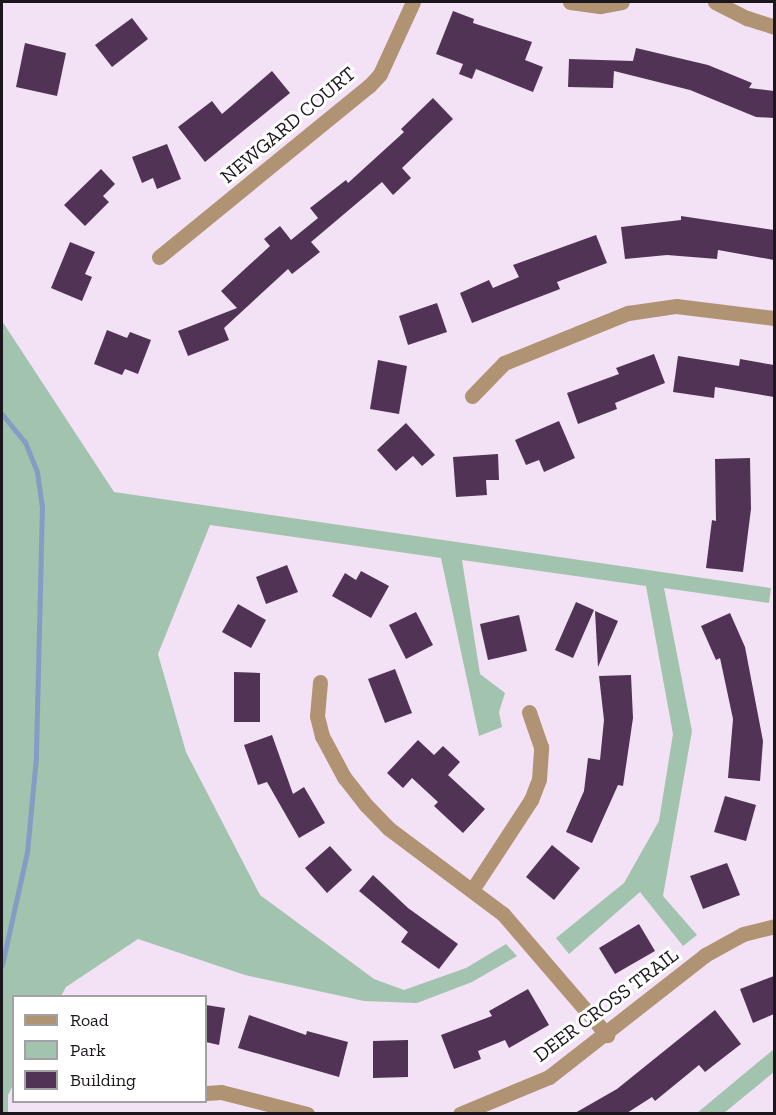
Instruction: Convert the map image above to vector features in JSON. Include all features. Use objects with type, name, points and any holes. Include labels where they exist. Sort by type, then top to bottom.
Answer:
[{"type":"street","name":"NEWGARD COURT","points":[[159,257],[369,86],[380,74],[413,2]]},
{"type":"street","points":[[570,2],[600,6],[622,2]]},
{"type":"street","points":[[715,2],[747,18],[774,27]]},
{"type":"street","points":[[472,396],[504,363],[628,313],[676,306],[774,318]]},
{"type":"street","points":[[320,682],[316,716],[331,755],[344,777],[388,828],[472,890],[530,942],[607,1035]]},
{"type":"street","points":[[472,890],[531,800],[539,779],[541,747],[529,712]]},
{"type":"street","name":"DEER CROSS TRAIL","points":[[460,1113],[482,1110],[549,1077],[607,1035],[719,946],[743,934],[774,926]]},
{"type":"street","points":[[207,1093],[221,1092],[305,1113]]},
{"type":"green space","points":[[2,321],[114,492],[771,588],[769,603],[664,588],[692,731],[663,896],[697,935],[683,946],[640,892],[569,954],[556,938],[624,883],[659,821],[673,734],[646,586],[462,560],[480,674],[505,693],[499,712],[502,727],[479,736],[441,558],[210,525],[158,654],[186,752],[260,895],[374,979],[404,990],[466,968],[506,944],[517,956],[472,982],[417,1003],[364,1001],[245,975],[138,939],[66,987],[62,995],[12,995],[12,1087],[8,1095],[8,1113],[2,1113]]},
{"type":"green space","points":[[774,1049],[774,1072],[724,1113],[697,1113]]},
{"type":"building","points":[[453,11],[474,19],[473,23],[532,42],[525,60],[543,67],[533,92],[476,69],[472,79],[459,74],[463,64],[436,54]]},
{"type":"building","points":[[132,18],[148,39],[112,67],[95,45]]},
{"type":"building","points":[[25,43],[66,53],[57,96],[16,87]]},
{"type":"building","points":[[636,48],[708,65],[752,83],[749,88],[774,91],[774,118],[756,117],[690,90],[614,71],[613,88],[568,87],[569,59],[633,61]]},
{"type":"building","points":[[272,71],[290,93],[205,162],[178,127],[212,101],[222,114]]},
{"type":"building","points":[[433,98],[453,119],[402,168],[411,178],[393,195],[382,182],[311,242],[320,252],[292,274],[288,269],[224,328],[229,340],[188,356],[178,331],[237,308],[221,291],[270,246],[264,239],[280,226],[291,240],[318,218],[310,208],[346,180],[348,183],[404,132],[401,129]]},
{"type":"building","points":[[167,144],[181,179],[157,189],[153,178],[142,183],[132,157]]},
{"type":"building","points":[[101,169],[115,184],[103,196],[109,202],[85,226],[64,205]]},
{"type":"building","points":[[681,216],[774,230],[774,260],[718,250],[717,259],[667,255],[625,259],[621,227],[681,220]]},
{"type":"building","points":[[596,235],[607,263],[557,282],[560,289],[472,323],[460,293],[489,280],[493,288],[519,277],[513,265]]},
{"type":"building","points":[[70,242],[95,252],[85,274],[92,277],[82,301],[51,288]]},
{"type":"building","points":[[437,303],[447,332],[408,345],[399,316]]},
{"type":"building","points":[[107,330],[127,338],[130,332],[151,340],[138,374],[125,369],[122,375],[94,364]]},
{"type":"building","points":[[654,354],[665,383],[615,403],[617,409],[578,424],[567,393],[619,374],[616,368]]},
{"type":"building","points":[[678,356],[739,366],[740,359],[774,365],[774,397],[715,387],[714,398],[673,392]]},
{"type":"building","points":[[378,360],[407,366],[399,414],[370,409]]},
{"type":"building","points":[[559,421],[575,458],[544,472],[539,460],[526,465],[515,440]]},
{"type":"building","points":[[406,423],[435,455],[422,466],[413,456],[396,471],[377,450]]},
{"type":"building","points":[[498,454],[499,480],[486,480],[487,495],[456,497],[453,457]]},
{"type":"building","points":[[750,458],[751,509],[743,572],[706,568],[712,520],[716,521],[715,459]]},
{"type":"building","points":[[287,565],[298,592],[266,604],[256,577]]},
{"type":"building","points":[[361,571],[389,586],[371,618],[332,596],[345,573],[356,580]]},
{"type":"building","points":[[576,602],[594,610],[573,658],[555,650]]},
{"type":"building","points":[[238,604],[266,620],[251,648],[222,632]]},
{"type":"building","points":[[595,611],[618,621],[598,667]]},
{"type":"building","points":[[416,612],[433,645],[406,659],[389,625]]},
{"type":"building","points":[[730,613],[745,647],[763,741],[760,781],[728,778],[733,719],[720,658],[716,660],[701,626]]},
{"type":"building","points":[[519,615],[527,651],[488,660],[480,624]]},
{"type":"building","points":[[395,669],[412,713],[385,723],[368,679]]},
{"type":"building","points":[[234,672],[260,673],[260,722],[234,722]]},
{"type":"building","points":[[631,675],[633,718],[623,786],[618,785],[592,843],[566,832],[584,791],[588,758],[600,760],[604,720],[599,676]]},
{"type":"building","points":[[272,735],[293,794],[304,787],[325,823],[299,838],[267,782],[258,785],[244,745]]},
{"type":"building","points":[[418,740],[434,755],[443,746],[460,762],[448,775],[485,809],[463,833],[434,806],[438,802],[412,778],[403,788],[387,773]]},
{"type":"building","points":[[725,796],[756,805],[746,841],[714,832]]},
{"type":"building","points":[[552,845],[580,868],[554,900],[526,877]]},
{"type":"building","points":[[330,846],[352,870],[327,893],[305,868]]},
{"type":"building","points":[[727,863],[740,895],[703,909],[690,876]]},
{"type":"building","points":[[373,875],[408,908],[458,944],[439,969],[401,942],[408,932],[359,891]]},
{"type":"building","points":[[639,924],[655,951],[615,974],[599,948]]},
{"type":"building","points":[[774,976],[774,1014],[753,1023],[740,989]]},
{"type":"building","points":[[528,989],[549,1025],[509,1048],[505,1040],[478,1051],[481,1059],[454,1069],[441,1035],[492,1016],[489,1011]]},
{"type":"building","points":[[207,1005],[225,1008],[219,1045],[207,1042]]},
{"type":"building","points":[[715,1010],[741,1044],[705,1072],[699,1065],[655,1101],[652,1097],[627,1113],[575,1113],[617,1089]]},
{"type":"building","points":[[249,1015],[306,1035],[307,1031],[348,1042],[339,1077],[238,1048]]},
{"type":"building","points":[[408,1040],[408,1077],[373,1078],[373,1041]]},
{"type":"waterway","points":[[2,414],[25,442],[37,472],[42,506],[36,757],[27,852],[2,965]]}]
